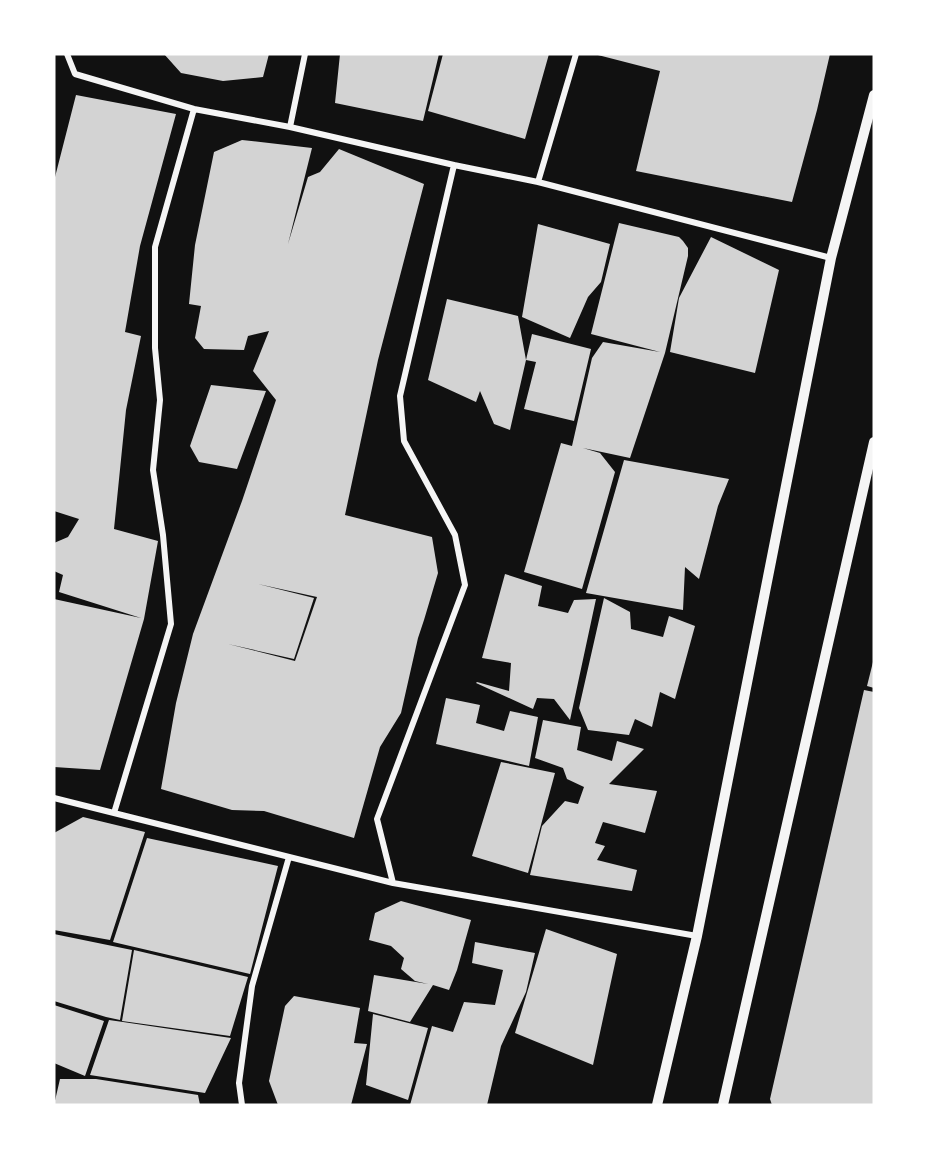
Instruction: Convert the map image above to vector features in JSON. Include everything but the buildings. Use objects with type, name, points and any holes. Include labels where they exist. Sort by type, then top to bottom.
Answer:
[{"type":"street","points":[[67,54],[75,74],[194,110],[290,127],[538,182],[831,258]]},
{"type":"street","points":[[290,127],[305,54]]},
{"type":"street","points":[[538,182],[576,54]]},
{"type":"street","points":[[657,1105],[697,936],[831,258],[874,95]]},
{"type":"street","points":[[114,813],[171,624],[163,535],[153,470],[160,400],[155,348],[154,246],[194,110]]},
{"type":"street","points":[[393,883],[377,819],[465,585],[455,536],[404,441],[400,396],[454,165]]},
{"type":"street","points":[[723,1105],[874,442]]},
{"type":"street","points":[[54,798],[393,883],[697,936]]},
{"type":"street","points":[[242,1105],[240,1083],[252,986],[289,857]]}]
